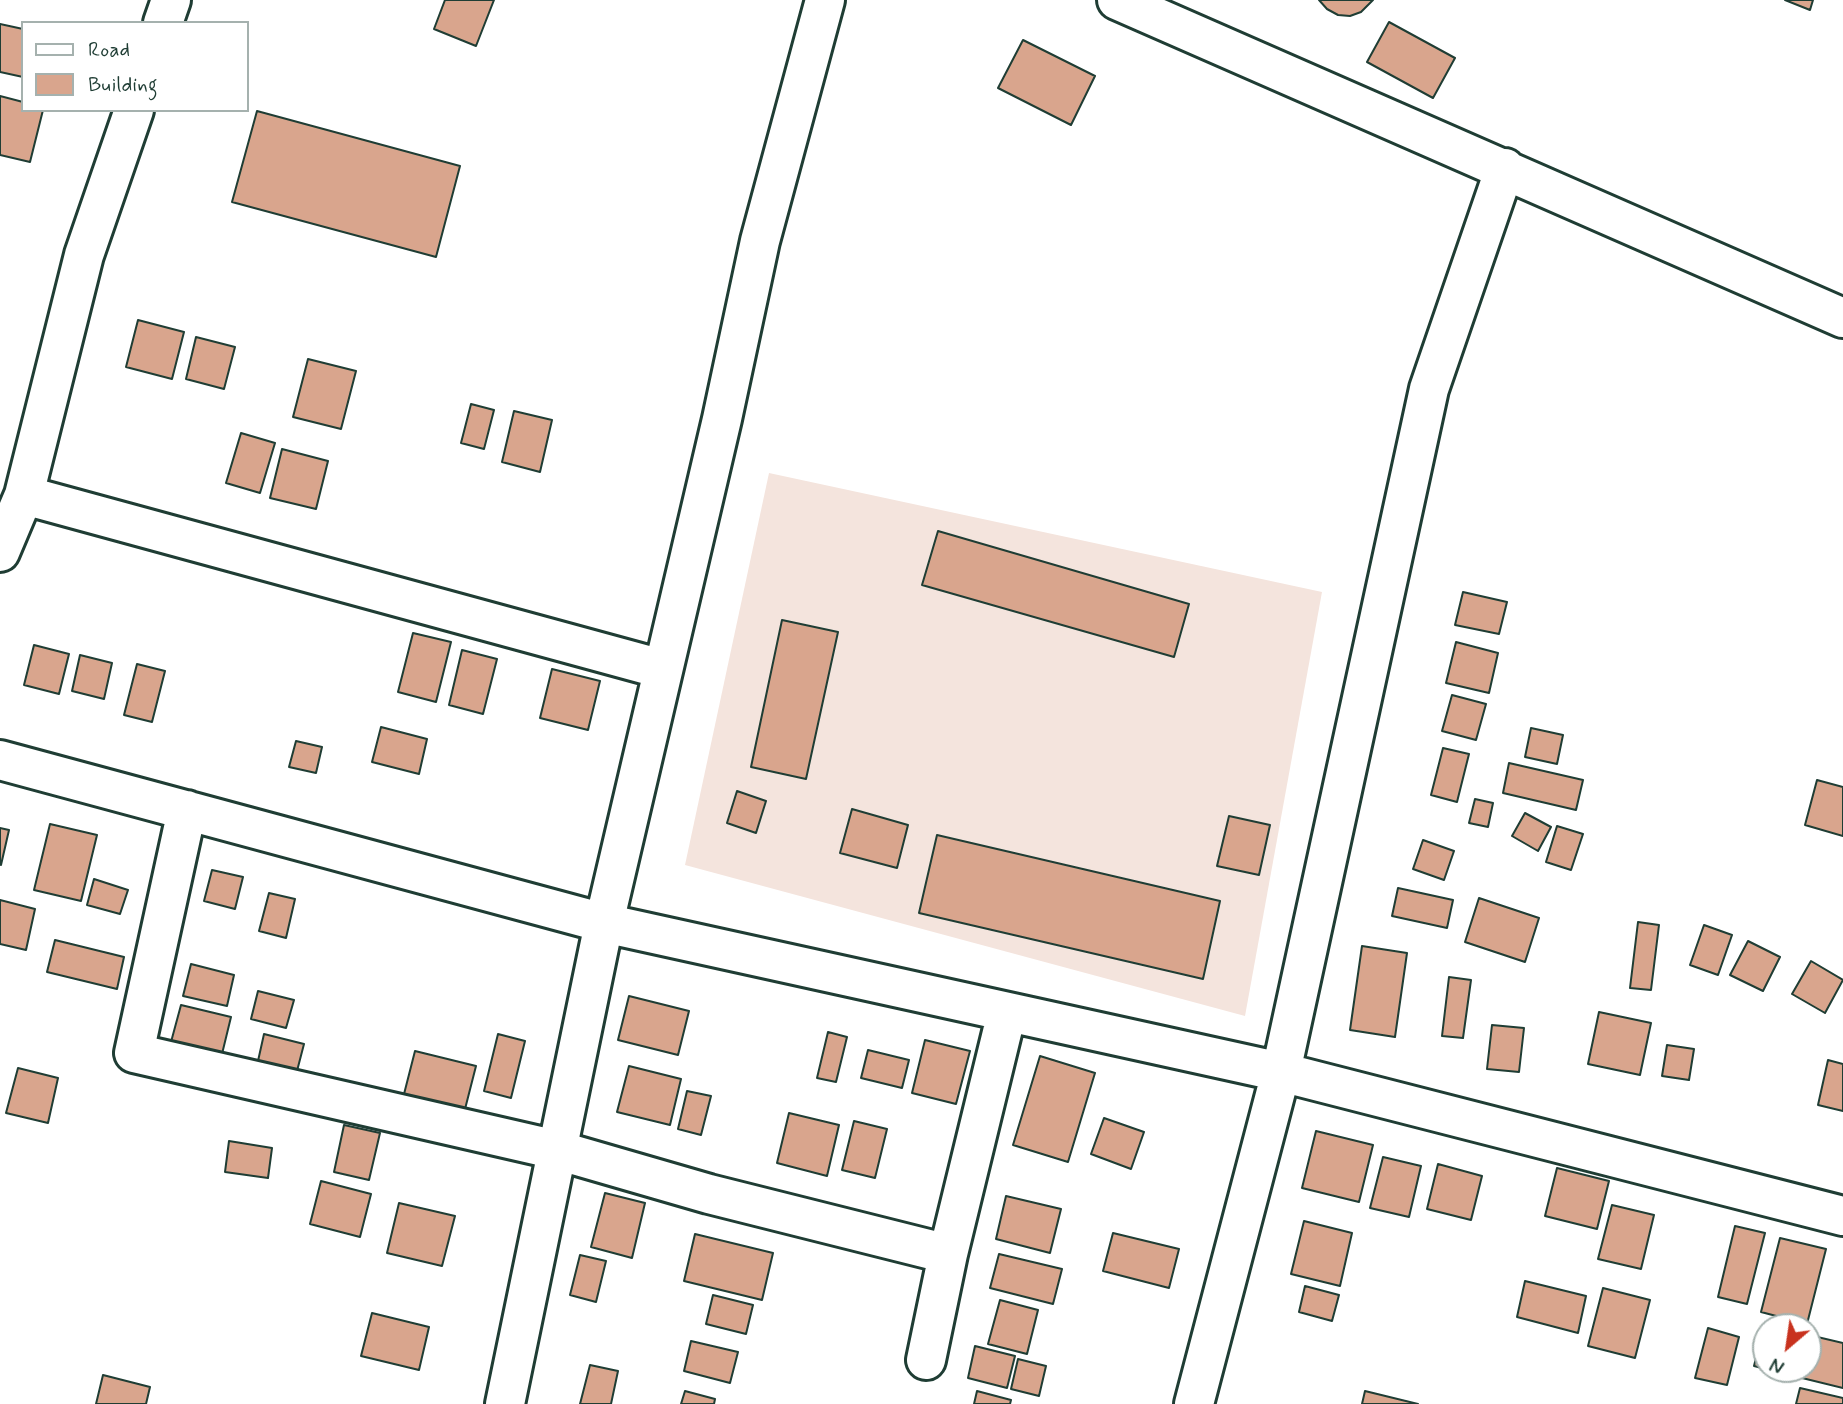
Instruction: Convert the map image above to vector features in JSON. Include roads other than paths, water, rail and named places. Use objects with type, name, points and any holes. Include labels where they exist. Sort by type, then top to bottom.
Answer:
[{"type":"street","points":[[164,21],[171,0]]},
{"type":"street","points":[[505,1404],[604,923],[722,419],[760,241],[825,0]]},
{"type":"street","points":[[1117,0],[1843,318]]},
{"type":"street","points":[[0,552],[24,495],[84,255],[133,112]]},
{"type":"street","points":[[1194,1404],[1281,1072],[1429,388],[1505,168]]},
{"type":"street","points":[[24,495],[662,669]]},
{"type":"street","points":[[0,760],[604,923],[1281,1072],[1843,1216]]},
{"type":"street","points":[[187,810],[134,1052],[557,1150],[709,1195],[948,1254]]},
{"type":"street","points":[[926,1360],[948,1254],[1007,1012]]}]
